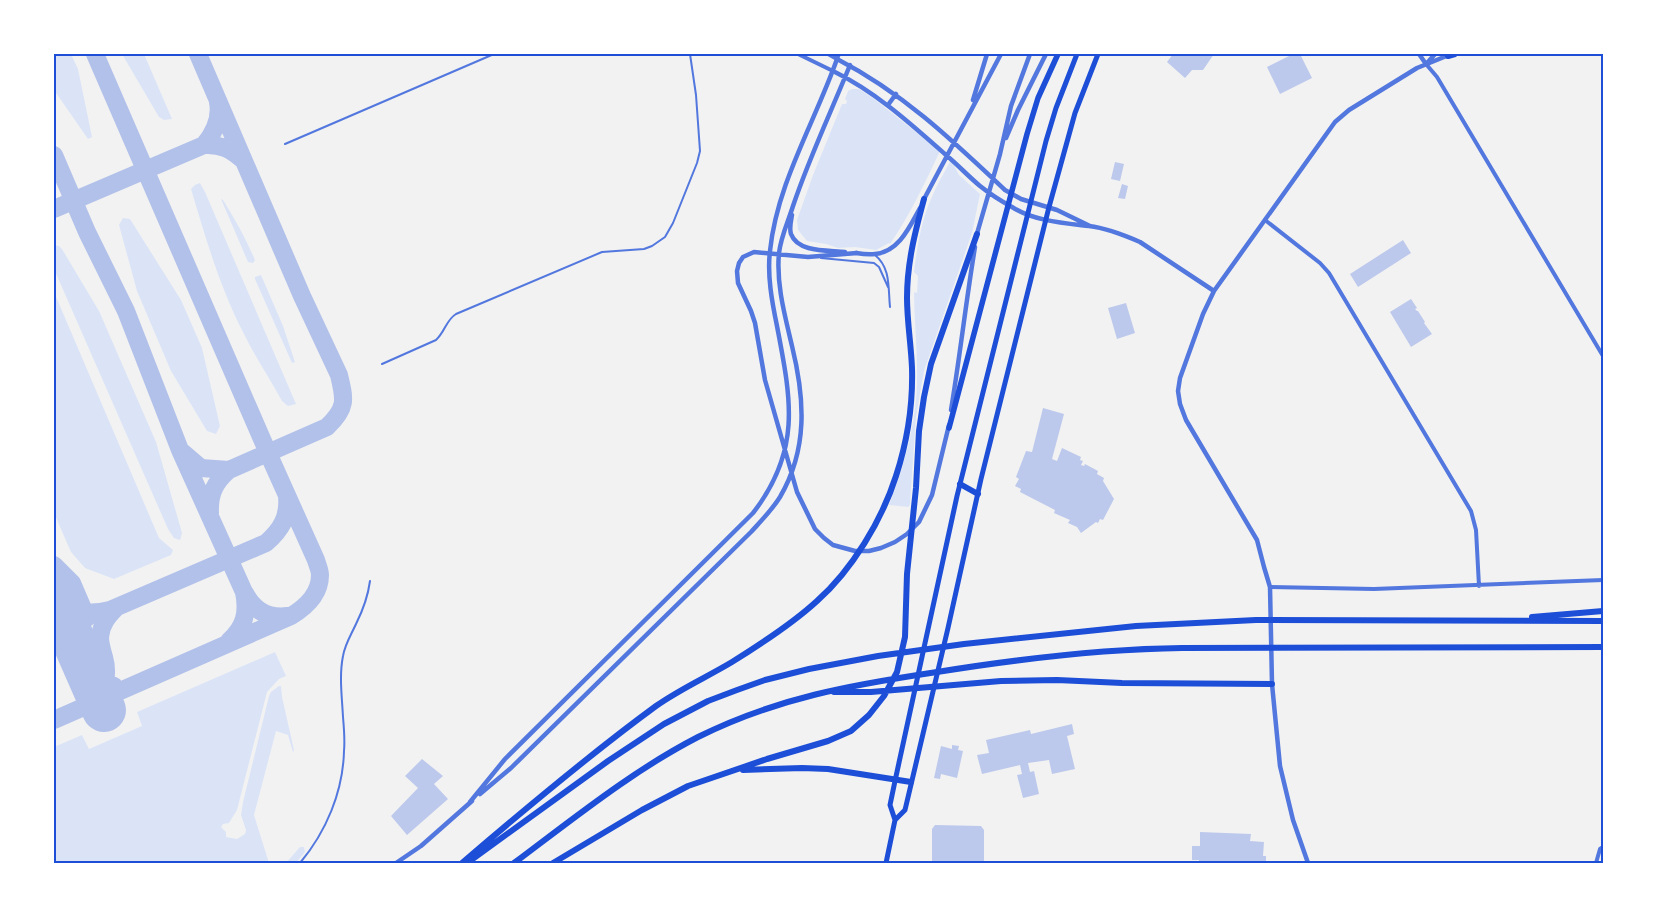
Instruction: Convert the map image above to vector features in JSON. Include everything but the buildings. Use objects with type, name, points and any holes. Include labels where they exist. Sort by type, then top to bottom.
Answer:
[{"type":"highway","points":[[948,428],[1026,134],[1038,98],[1058,54]]},
{"type":"highway","points":[[462,863],[612,738],[662,702],[734,661],[795,620],[819,600],[846,569],[878,521],[896,476],[908,421],[912,370],[907,298],[909,259],[924,199]]},
{"type":"highway","points":[[552,863],[642,810],[688,786],[767,759],[828,742],[851,731],[869,715],[884,696],[897,672],[904,638],[907,574],[916,488],[919,431],[924,397],[932,364],[977,234]]},
{"type":"highway","points":[[960,484],[978,494]]},
{"type":"highway","points":[[1489,620],[1603,611]]},
{"type":"highway","points":[[467,863],[608,761],[644,736],[683,713],[764,680],[809,669],[878,656],[964,644],[1136,626],[1256,620],[1603,621]]},
{"type":"highway","points":[[514,863],[633,776],[670,753],[697,738],[750,714],[820,692],[953,669],[1121,650],[1603,647]]},
{"type":"highway","points":[[820,692],[871,692],[1001,681],[1057,680],[1122,683],[1272,684]]},
{"type":"highway","points":[[736,770],[828,769],[894,781],[911,782]]},
{"type":"main road","points":[[886,863],[895,820],[890,806],[894,781],[960,484],[1030,202],[1056,108],[1076,54]]},
{"type":"main road","points":[[895,820],[905,810],[978,494],[1049,208],[1075,113],[1098,54]]},
{"type":"street","points":[[798,54],[845,77],[888,105],[980,186],[1011,207],[1046,220],[1073,226],[1090,226]]},
{"type":"street","points":[[828,54],[838,56],[896,94],[922,114],[1006,190],[1021,199],[1049,208],[1090,226],[1140,242],[1214,291]]},
{"type":"street","points":[[970,109],[987,54]]},
{"type":"street","points":[[792,209],[790,229],[799,244],[810,248],[857,253],[875,254],[888,251],[897,244],[909,228],[970,109],[1001,54]]},
{"type":"street","points":[[857,253],[808,257],[758,251],[746,254],[740,260],[737,280],[751,310],[765,380],[797,492],[816,529],[824,538],[833,545],[855,551],[869,551],[895,542],[907,534],[919,522],[932,495],[948,428],[977,234],[1000,154],[1011,106],[1030,54]]},
{"type":"street","points":[[1000,154],[1018,110],[1046,54]]},
{"type":"street","points":[[1419,54],[1437,77],[1603,356]]},
{"type":"street","points":[[1426,64],[1435,54]]},
{"type":"street","points":[[1308,863],[1293,820],[1280,766],[1272,684],[1270,587],[1257,540],[1186,420],[1178,392],[1180,378],[1203,314],[1214,291],[1336,122],[1349,110],[1426,64],[1443,59],[1451,54]]},
{"type":"street","points":[[470,802],[505,760],[753,513],[772,486],[787,445],[789,414],[787,385],[769,268],[773,228],[780,201],[838,56]]},
{"type":"street","points":[[396,863],[421,846],[511,768],[751,532],[779,498],[793,469],[801,436],[802,421],[801,393],[781,293],[779,254],[784,229],[802,178],[850,65]]},
{"type":"street","points":[[888,105],[896,94]]},
{"type":"street","points":[[1265,220],[1320,263],[1329,273],[1471,511],[1476,530],[1479,586]]},
{"type":"street","points":[[1270,587],[1374,589],[1603,580]]},
{"type":"street","points":[[636,629],[644,637]]},
{"type":"street","points":[[1596,863],[1600,849],[1603,847]]},
{"type":"lane","points":[[286,144],[494,54]]},
{"type":"lane","points":[[382,364],[436,340],[451,317],[456,314],[602,252],[644,249],[665,237],[697,163],[700,151],[696,95],[690,54]]},
{"type":"lane","points":[[875,254],[886,268],[888,274],[890,308]]},
{"type":"lane","points":[[808,257],[874,262],[879,267],[888,287]]},
{"type":"lane","points":[[300,863],[310,851],[327,822],[342,773],[344,751],[341,671],[343,655],[348,639],[363,609],[370,581]]},
{"type":"shaded area","points":[[54,54],[71,54],[78,69],[92,137],[88,139],[54,90]]},
{"type":"shaded area","points":[[122,54],[144,54],[172,119],[164,120],[159,117]]},
{"type":"shaded area","points":[[859,89],[873,98],[940,151],[917,199],[890,244],[876,250],[855,247],[838,248],[807,241],[798,230],[797,220],[813,175],[842,104],[846,104],[847,101],[845,99],[848,91]]},
{"type":"shaded area","points":[[951,160],[959,175],[980,194],[972,233],[924,371],[916,417],[910,504],[909,507],[889,505],[910,439],[917,387],[914,292],[917,293],[918,276],[914,272],[918,244],[922,225],[935,189]]},
{"type":"shaded area","points":[[200,183],[296,404],[288,406],[282,401],[235,317],[214,263],[191,189]]},
{"type":"shaded area","points":[[221,199],[244,237],[255,260],[253,263],[248,262]]},
{"type":"shaded area","points":[[123,218],[130,219],[181,300],[202,348],[220,426],[216,434],[207,431],[171,371],[137,291],[119,225]]},
{"type":"shaded area","points":[[54,245],[62,249],[99,311],[156,442],[182,533],[180,540],[174,538],[168,529],[54,269]]},
{"type":"shaded area","points":[[261,275],[283,326],[295,362],[292,363],[255,279],[255,277]]},
{"type":"shaded area","points":[[54,292],[159,538],[173,550],[171,555],[114,579],[85,568],[71,552],[54,513]]},
{"type":"shaded area","points":[[275,652],[286,676],[279,679],[267,692],[237,810],[229,823],[223,824],[221,827],[226,832],[226,837],[237,839],[245,834],[246,830],[241,815],[243,802],[269,696],[271,692],[281,686],[294,750],[293,752],[288,735],[276,731],[254,815],[269,863],[54,863],[54,747],[82,735],[89,749],[142,726],[137,712]]},
{"type":"shaded area","points":[[300,847],[304,847],[305,852],[296,863],[286,863]]},
{"type":"taxiway","points":[[54,720],[291,616],[302,608],[315,594],[320,575],[316,560],[95,54]]},
{"type":"taxiway","points":[[180,450],[201,468],[229,470],[327,427],[334,420],[343,403],[339,375],[302,296],[198,54]]},
{"type":"taxiway","points":[[204,145],[216,125],[219,108],[218,102]]},
{"type":"taxiway","points":[[54,209],[204,145],[216,145],[226,148],[244,161]]},
{"type":"taxiway","points":[[54,155],[87,232],[126,311],[180,450],[244,592],[246,606],[244,619],[239,630],[229,641]]},
{"type":"taxiway","points":[[210,513],[214,489],[229,470]]},
{"type":"taxiway","points":[[54,591],[66,604],[78,611],[93,613],[110,610],[266,543],[283,523],[287,510],[287,496]]},
{"type":"taxiway","points":[[54,565],[72,583],[87,618]]},
{"type":"taxiway","points":[[245,593],[253,605],[262,612],[274,616],[288,616]]},
{"type":"taxiway","points":[[90,702],[105,682],[106,670],[100,640],[101,632],[103,624],[117,607]]},
{"type":"taxiway","points":[[86,670],[100,681],[114,686]]},
{"type":"runway","points":[[54,596],[104,710]]}]
